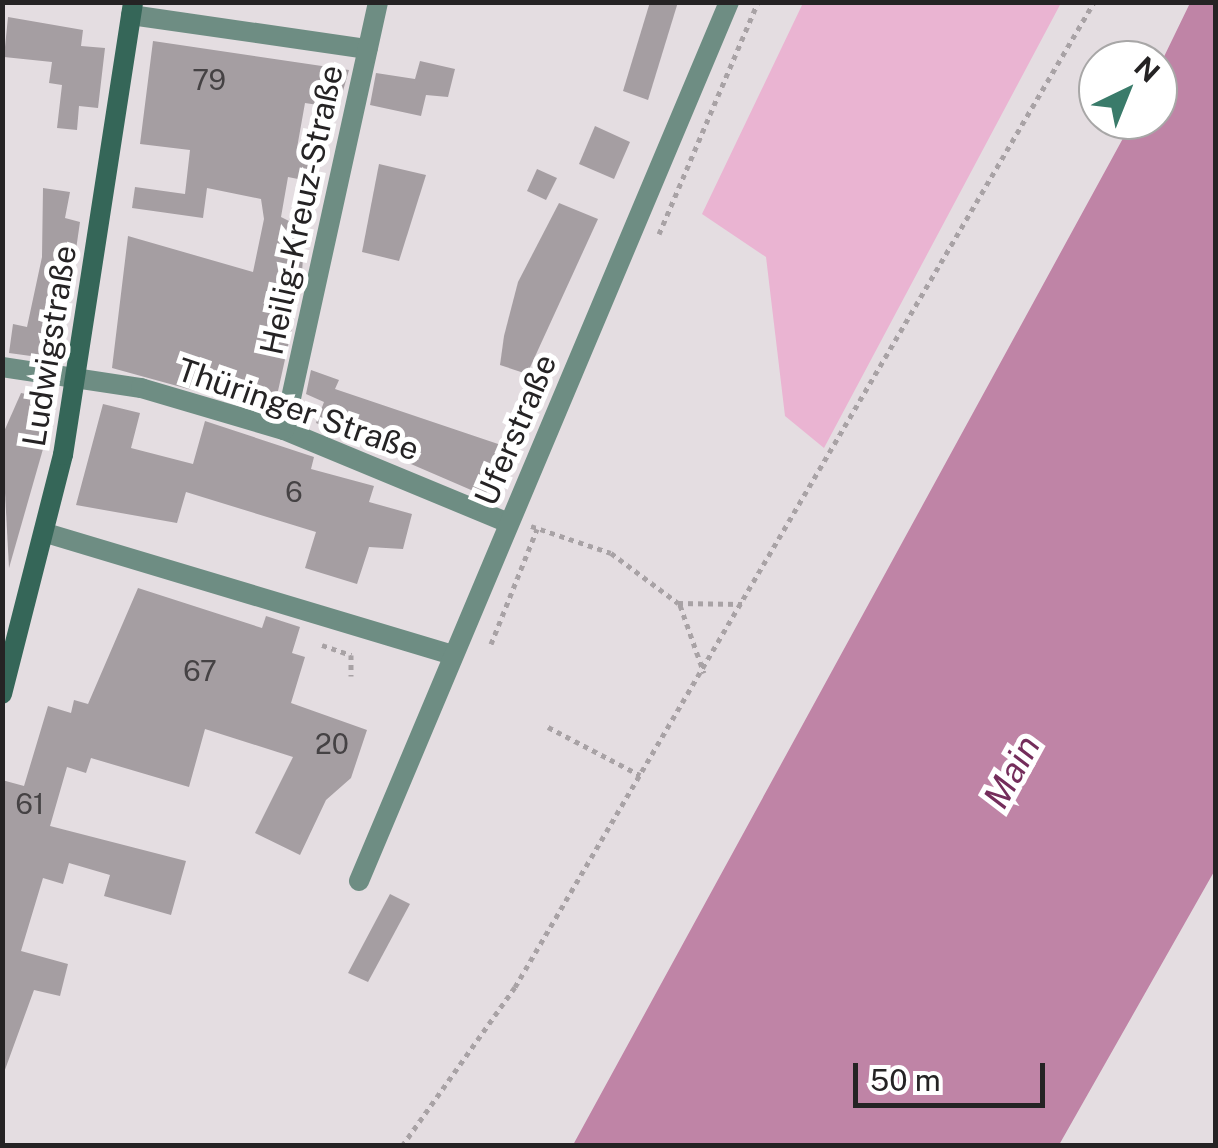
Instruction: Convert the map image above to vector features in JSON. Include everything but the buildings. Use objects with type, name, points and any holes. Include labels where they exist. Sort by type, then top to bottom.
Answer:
[{"type":"main road","name":"Ludwigstraße","points":[[2,694],[46,533],[77,381],[132,9]]},
{"type":"street","name":"Heilig-Kreuz-Straße","points":[[284,430],[378,2]]},
{"type":"street","name":"Uferstraße","points":[[359,881],[453,655],[514,522],[728,2]]},
{"type":"street","points":[[132,9],[368,49]]},
{"type":"street","name":"Thüringer Straße","points":[[2,367],[142,388],[284,430],[514,522]]},
{"type":"street","points":[[46,533],[453,655]]},
{"type":"path","points":[[402,1146],[516,986],[704,673],[1094,2]]},
{"type":"path","points":[[514,522],[611,552],[678,603],[704,673]]},
{"type":"path","points":[[491,644],[538,529]]},
{"type":"path","points":[[678,603],[744,604]]},
{"type":"path","points":[[322,646],[351,655],[350,676]]},
{"type":"path","points":[[548,727],[640,776]]},
{"type":"shaded area","points":[[803,3],[1061,3],[824,448],[785,416],[766,257],[702,214]]},
{"type":"water","name":"Main","points":[[1190,3],[1216,3],[1215,870],[1059,1145],[573,1145],[1122,140],[1178,140],[1178,40],[1172,40]]}]
